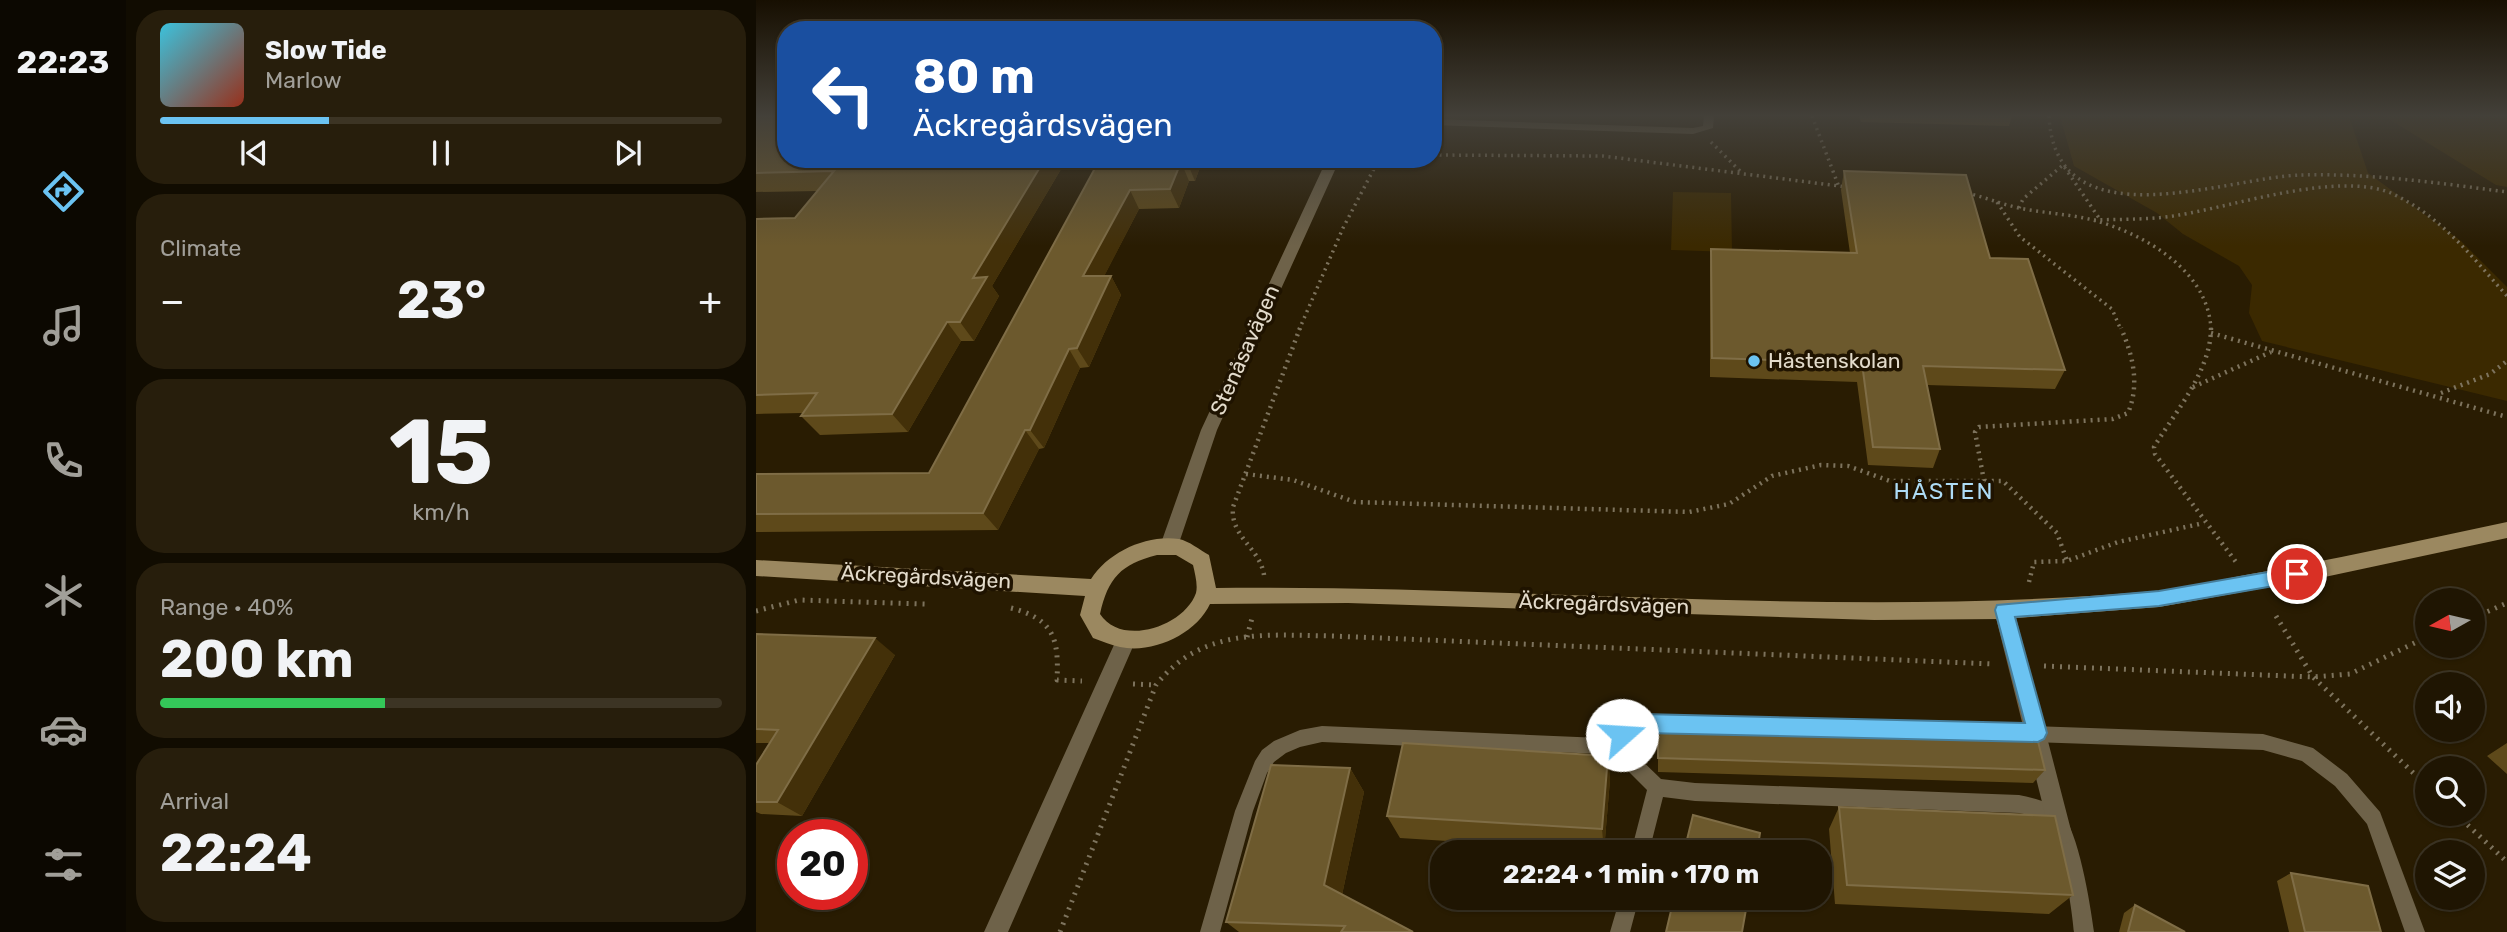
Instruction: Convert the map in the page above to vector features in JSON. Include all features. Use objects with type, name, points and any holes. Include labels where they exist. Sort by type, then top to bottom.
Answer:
[{"type":"street","name":"Stenåsavägen","points":[[1169,546],[1209,430],[1330,168]]},
{"type":"street","name":"Äckregårdsvägen","points":[[1203,596],[1348,595],[1874,611],[2004,610],[2159,599],[2320,570],[2507,530]]},
{"type":"street","points":[[1169,546],[1188,550],[1202,561],[1207,577],[1203,596],[1192,615],[1172,630],[1148,640],[1125,642],[1113,639],[1096,627],[1090,609],[1096,588],[1111,568],[1133,554],[1169,546]]},
{"type":"street","name":"Äckregårdsvägen","points":[[756,568],[1096,588]]},
{"type":"street","points":[[2004,610],[2062,834]]},
{"type":"street","points":[[996,932],[1125,642]]},
{"type":"lane","points":[[1603,746],[1642,723],[1696,725]]},
{"type":"lane","points":[[1901,730],[2263,742],[2307,754],[2341,780],[2374,818],[2415,932]]},
{"type":"lane","points":[[1210,932],[1258,769],[1268,756],[1298,737],[1322,734],[1603,746],[1625,756],[1657,787],[1695,792],[2019,804],[2043,810],[2055,819],[2062,834],[2082,907],[2084,932]]},
{"type":"lane","points":[[1643,840],[1657,787]]},
{"type":"lane","points":[[1620,932],[1626,910]]},
{"type":"path","points":[[1630,159],[1853,187]]},
{"type":"path","points":[[1729,159],[1742,174]]},
{"type":"path","points":[[1829,159],[1839,187]]},
{"type":"path","points":[[2060,159],[2099,218]]},
{"type":"path","points":[[2063,165],[2108,192],[2141,197],[2193,193],[2262,177],[2301,175],[2373,178],[2507,192]]},
{"type":"path","points":[[2019,208],[2023,199],[2063,165]]},
{"type":"path","points":[[1247,637],[1264,567],[1239,534],[1232,515],[1283,367],[1348,213],[1374,168]]},
{"type":"path","points":[[2094,220],[2176,216],[2299,190],[2341,185],[2391,193],[2445,226],[2507,296]]},
{"type":"path","points":[[1960,192],[2019,208],[2094,220],[2135,236],[2173,260],[2207,304],[2212,318],[2211,333],[2193,387],[2154,447],[2155,454],[2204,523],[2236,562]]},
{"type":"path","points":[[1984,481],[1975,432],[1979,427],[2113,419],[2128,412],[2135,396],[2129,347],[2112,309],[2020,237],[1997,202]]},
{"type":"path","points":[[2211,333],[2271,352],[2441,394],[2507,417]]},
{"type":"path","points":[[2193,387],[2271,352]]},
{"type":"path","points":[[2441,394],[2490,374],[2507,361]]},
{"type":"path","points":[[1246,474],[1293,480],[1355,502],[1689,512],[1729,504],[1772,476],[1821,465],[1848,466],[1890,481],[2003,481],[2057,533],[2067,561]]},
{"type":"path","points":[[2029,582],[2034,562],[2067,561],[2118,542],[2204,523]]},
{"type":"path","points":[[756,611],[799,600],[932,604]]},
{"type":"path","points":[[2485,613],[2507,603]]},
{"type":"path","points":[[998,606],[1032,612],[1046,620],[1058,652],[1058,680],[1156,685]]},
{"type":"path","points":[[2276,616],[2313,677],[2415,775]]},
{"type":"path","points":[[1060,932],[1156,685],[1175,661],[1196,649],[1247,637],[1333,636],[2313,677],[2350,674],[2415,643]]},
{"type":"path","points":[[2469,826],[2507,862]]},
{"type":"shaded area","points":[[2072,159],[2363,159],[2368,173],[2461,241],[2507,287],[2507,401],[2262,341],[2249,313],[2252,285],[2239,266],[2183,234],[2157,213],[2074,166]]},
{"type":"shaded area","points":[[2455,159],[2507,159],[2507,187],[2496,185]]},
{"type":"shaded area","points":[[1673,192],[1731,193],[1732,252],[1671,250]]},
{"type":"building","points":[[756,159],[777,159],[777,168],[1040,168],[973,278],[987,277],[960,322],[947,322],[892,414],[801,416],[817,393],[756,395],[756,219],[795,218],[834,171],[756,173]]},
{"type":"building","points":[[1095,168],[1179,168],[1170,189],[1130,190],[1083,276],[1111,276],[1077,348],[1069,349],[1030,430],[1025,430],[983,513],[756,514],[756,474],[929,473]]},
{"type":"building","points":[[1844,171],[1966,175],[1990,258],[2028,259],[2065,370],[1923,366],[1940,449],[1873,447],[1862,363],[1712,358],[1711,249],[1857,253]]},
{"type":"building","points":[[756,634],[875,638],[777,802],[756,802],[756,765],[778,730],[756,729]]},
{"type":"building","points":[[1658,722],[2036,733],[2045,770],[1658,758]]},
{"type":"building","points":[[1403,743],[1608,756],[1602,829],[1387,816]]},
{"type":"building","points":[[1271,765],[1350,768],[1324,885],[1413,932],[1341,932],[1345,926],[1226,922]]},
{"type":"building","points":[[1839,807],[2055,816],[2073,895],[1847,885]]},
{"type":"building","points":[[1693,815],[1760,833],[1759,840],[1687,840]]},
{"type":"building","points":[[2291,873],[2368,886],[2381,932],[2305,932]]},
{"type":"building","points":[[2135,905],[2185,932],[2128,932]]},
{"type":"building","points":[[1671,910],[1746,910],[1742,932],[1666,932]]},
{"type":"place","name":"Håstenskolan","points":[[1754,361]]},
{"type":"district","name":"HÅSTEN","points":[[1944,491]]},
{"type":"route","points":[[1622,735],[1642,723],[2038,733],[2004,610],[2159,599],[2297,574]]}]
